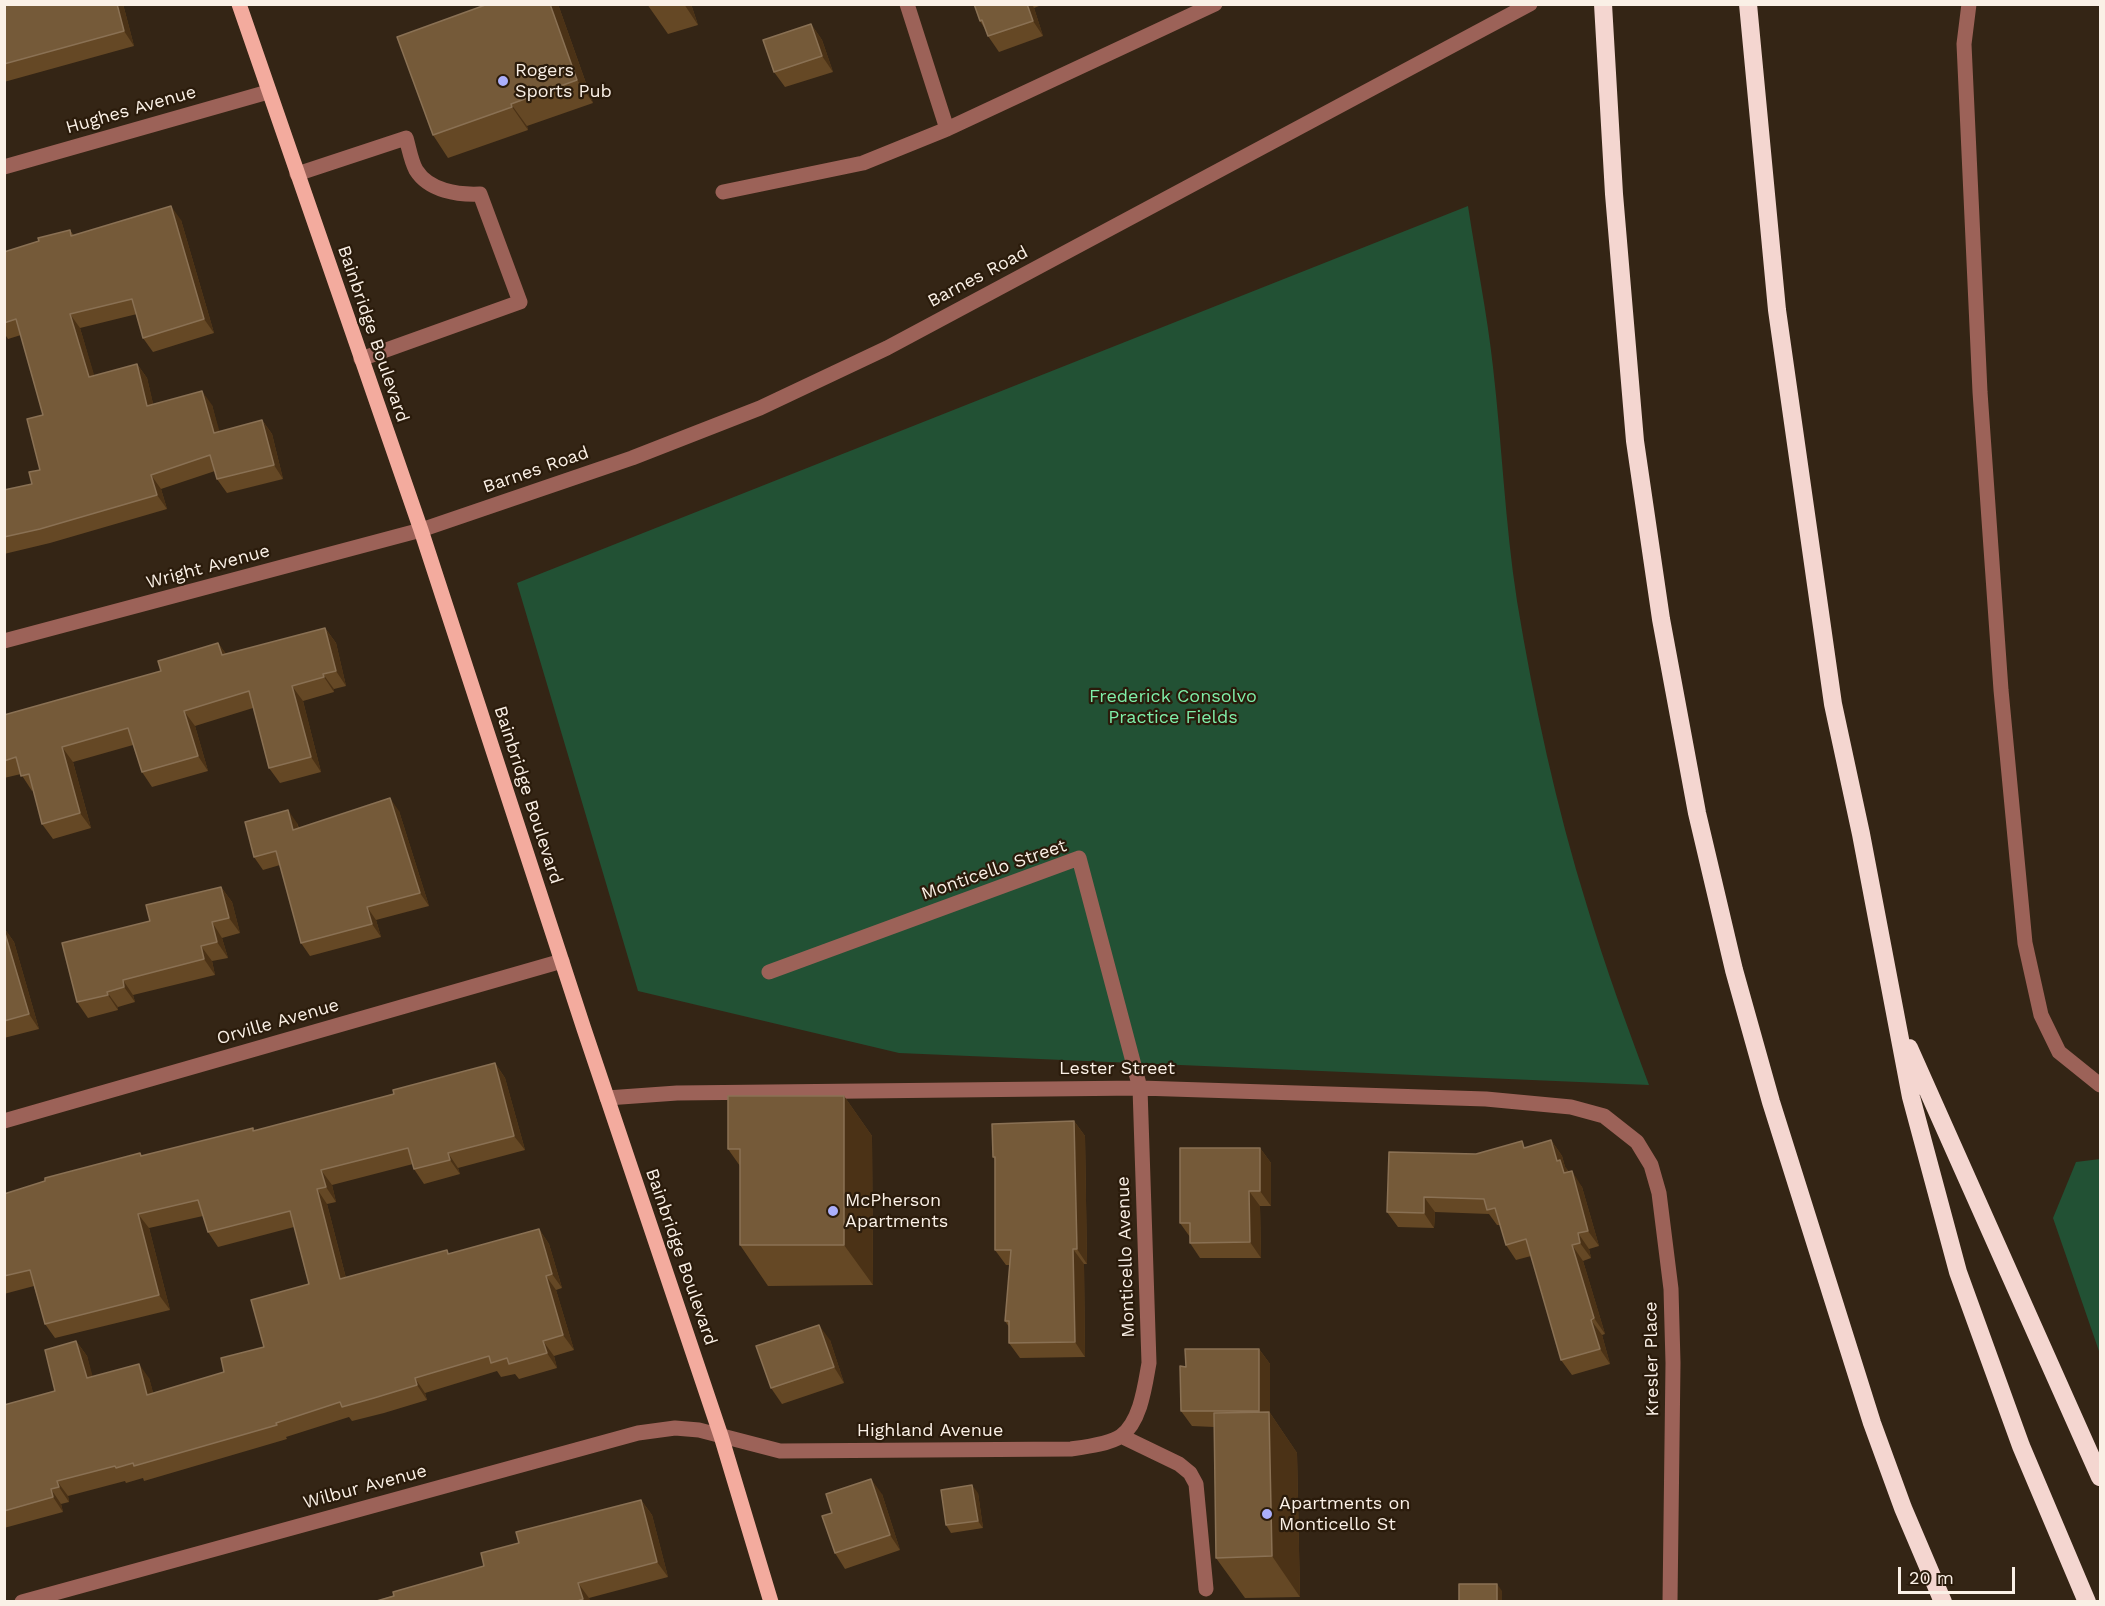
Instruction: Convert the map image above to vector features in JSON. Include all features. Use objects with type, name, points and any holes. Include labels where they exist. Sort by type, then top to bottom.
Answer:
[{"type":"highway","points":[[1603,4],[1614,194],[1635,441],[1661,619],[1696,813],[1734,970],[1771,1102],[1872,1423],[1903,1508],[1943,1602]]},
{"type":"highway","points":[[1748,4],[1777,310],[1833,704],[1861,834],[1911,1096],[1958,1272],[2021,1446],[2085,1596]]},
{"type":"highway","points":[[1898,1022],[2100,1477]]},
{"type":"main road","name":"Bainbridge Boulevard","points":[[239,4],[421,530],[607,1098],[721,1436],[771,1602]]},
{"type":"street","points":[[907,4],[948,129]]},
{"type":"street","points":[[723,192],[863,163],[948,129],[1215,4]]},
{"type":"street","name":"Barnes Road","points":[[421,530],[632,458],[760,408],[886,348],[1530,4]]},
{"type":"street","points":[[1969,4],[1964,44],[1980,392],[2002,702],[2025,943],[2041,1015],[2059,1052],[2100,1085]]},
{"type":"street","name":"Hughes Avenue","points":[[4,166],[268,92]]},
{"type":"street","points":[[297,174],[406,138],[416,171],[430,184],[459,195],[480,194],[520,302],[361,359]]},
{"type":"street","name":"Wright Avenue","points":[[4,641],[421,530]]},
{"type":"street","name":"Monticello Street","points":[[769,972],[1079,858],[1140,1088]]},
{"type":"street","name":"Orville Avenue","points":[[4,1121],[562,961]]},
{"type":"street","name":"Lester Street","points":[[607,1098],[677,1093],[1140,1088],[1496,1100],[1571,1107],[1604,1116],[1622,1129]]},
{"type":"street","name":"Monticello Avenue","points":[[1121,1436],[1132,1422],[1143,1399],[1149,1363],[1140,1088]]},
{"type":"street","name":"Kresler Place","points":[[1622,1129],[1637,1142],[1651,1165],[1659,1193],[1671,1289],[1673,1363],[1670,1602]]},
{"type":"street","name":"Wilbur Avenue","points":[[22,1602],[638,1433],[675,1428],[699,1430],[721,1436]]},
{"type":"street","name":"Highland Avenue","points":[[721,1436],[780,1451],[1071,1449],[1089,1447],[1121,1436]]},
{"type":"street","points":[[1121,1436],[1179,1464],[1190,1473],[1196,1484],[1206,1589]]},
{"type":"green space","name":"Frederick Consolvo Practice Fields","points":[[1468,206],[1491,347],[1513,572],[1538,716],[1565,831],[1587,906],[1649,1085],[899,1053],[638,991],[517,583]]},
{"type":"green space","points":[[2100,1159],[2100,1354],[2053,1218],[2076,1162]]},
{"type":"building","points":[[4,4],[117,4],[124,31],[4,64]]},
{"type":"building","name":"Rogers Sports Pub","points":[[488,4],[550,4],[577,80],[511,104],[512,107],[433,135],[397,37]]},
{"type":"building","points":[[974,4],[1027,4],[1033,21],[988,36]]},
{"type":"building","points":[[811,24],[822,56],[774,72],[763,40]]},
{"type":"building","points":[[171,206],[204,319],[143,338],[132,299],[70,314],[89,377],[137,364],[147,406],[202,391],[214,433],[262,420],[274,465],[217,479],[210,455],[151,475],[157,495],[40,529],[4,537],[4,490],[32,484],[29,472],[40,470],[27,419],[43,415],[16,319],[4,323],[4,252],[39,241],[38,238],[70,230],[71,236]]},
{"type":"building","points":[[325,628],[336,671],[323,674],[324,677],[292,686],[311,757],[269,768],[249,691],[184,711],[198,756],[142,772],[128,728],[62,747],[80,813],[42,824],[29,774],[21,776],[16,757],[4,761],[4,715],[161,671],[158,661],[218,643],[222,655]]},
{"type":"building","points":[[390,798],[420,893],[367,907],[372,924],[301,943],[276,851],[254,857],[245,822],[288,810],[293,830]]},
{"type":"building","points":[[221,887],[229,918],[212,922],[217,942],[201,946],[204,959],[123,980],[124,987],[107,992],[108,995],[77,1002],[62,943],[150,921],[146,905]]},
{"type":"building","points":[[4,930],[29,1014],[4,1021]]},
{"type":"building","points":[[495,1063],[514,1136],[448,1153],[450,1160],[414,1169],[408,1148],[321,1170],[326,1187],[317,1189],[340,1279],[447,1250],[448,1254],[539,1229],[552,1274],[546,1276],[563,1335],[543,1341],[547,1353],[509,1364],[507,1358],[491,1363],[489,1356],[415,1378],[417,1385],[374,1398],[342,1407],[340,1402],[276,1423],[277,1425],[134,1466],[133,1463],[116,1468],[115,1466],[57,1481],[59,1487],[51,1489],[53,1497],[4,1511],[4,1405],[55,1391],[45,1350],[76,1341],[87,1378],[139,1364],[147,1395],[224,1372],[221,1358],[264,1347],[251,1300],[309,1284],[290,1211],[208,1232],[198,1200],[138,1214],[159,1295],[45,1324],[30,1270],[4,1276],[4,1194],[45,1181],[45,1178],[140,1153],[141,1156],[253,1128],[253,1131],[394,1094],[393,1090]]},
{"type":"building","points":[[728,1096],[844,1096],[844,1245],[740,1245],[740,1149],[728,1149]]},
{"type":"building","points":[[1074,1121],[1077,1249],[1073,1249],[1075,1342],[1009,1343],[1009,1321],[1005,1321],[1011,1250],[995,1250],[995,1157],[993,1157],[992,1124]]},
{"type":"building","points":[[1551,1140],[1557,1161],[1560,1160],[1564,1173],[1572,1171],[1588,1231],[1578,1233],[1580,1243],[1572,1245],[1594,1318],[1591,1320],[1600,1349],[1561,1360],[1526,1239],[1506,1245],[1495,1208],[1487,1210],[1484,1199],[1424,1197],[1424,1213],[1387,1212],[1389,1152],[1476,1154],[1522,1141],[1524,1148]]},
{"type":"building","points":[[1180,1148],[1260,1148],[1260,1191],[1249,1191],[1250,1242],[1190,1243],[1190,1223],[1180,1223]]},
{"type":"building","points":[[819,1325],[834,1367],[771,1388],[756,1346]]},
{"type":"building","points":[[1185,1349],[1259,1349],[1259,1411],[1181,1411],[1180,1366],[1186,1367]]},
{"type":"building","points":[[1269,1412],[1272,1556],[1216,1558],[1214,1413]]},
{"type":"building","points":[[871,1479],[890,1535],[835,1553],[822,1516],[832,1513],[826,1494]]},
{"type":"building","points":[[972,1485],[978,1521],[946,1525],[941,1490]]},
{"type":"building","points":[[641,1500],[657,1562],[578,1583],[583,1599],[575,1602],[373,1602],[394,1596],[393,1592],[484,1566],[481,1553],[519,1543],[516,1532]]},
{"type":"building","points":[[1459,1584],[1497,1584],[1497,1602],[1459,1602]]},
{"type":"place","name":"Rogers Sports Pub","points":[[503,81]]},
{"type":"place","name":"McPherson Apartments","points":[[833,1211]]},
{"type":"place","name":"Apartments on Monticello St","points":[[1267,1514]]}]
